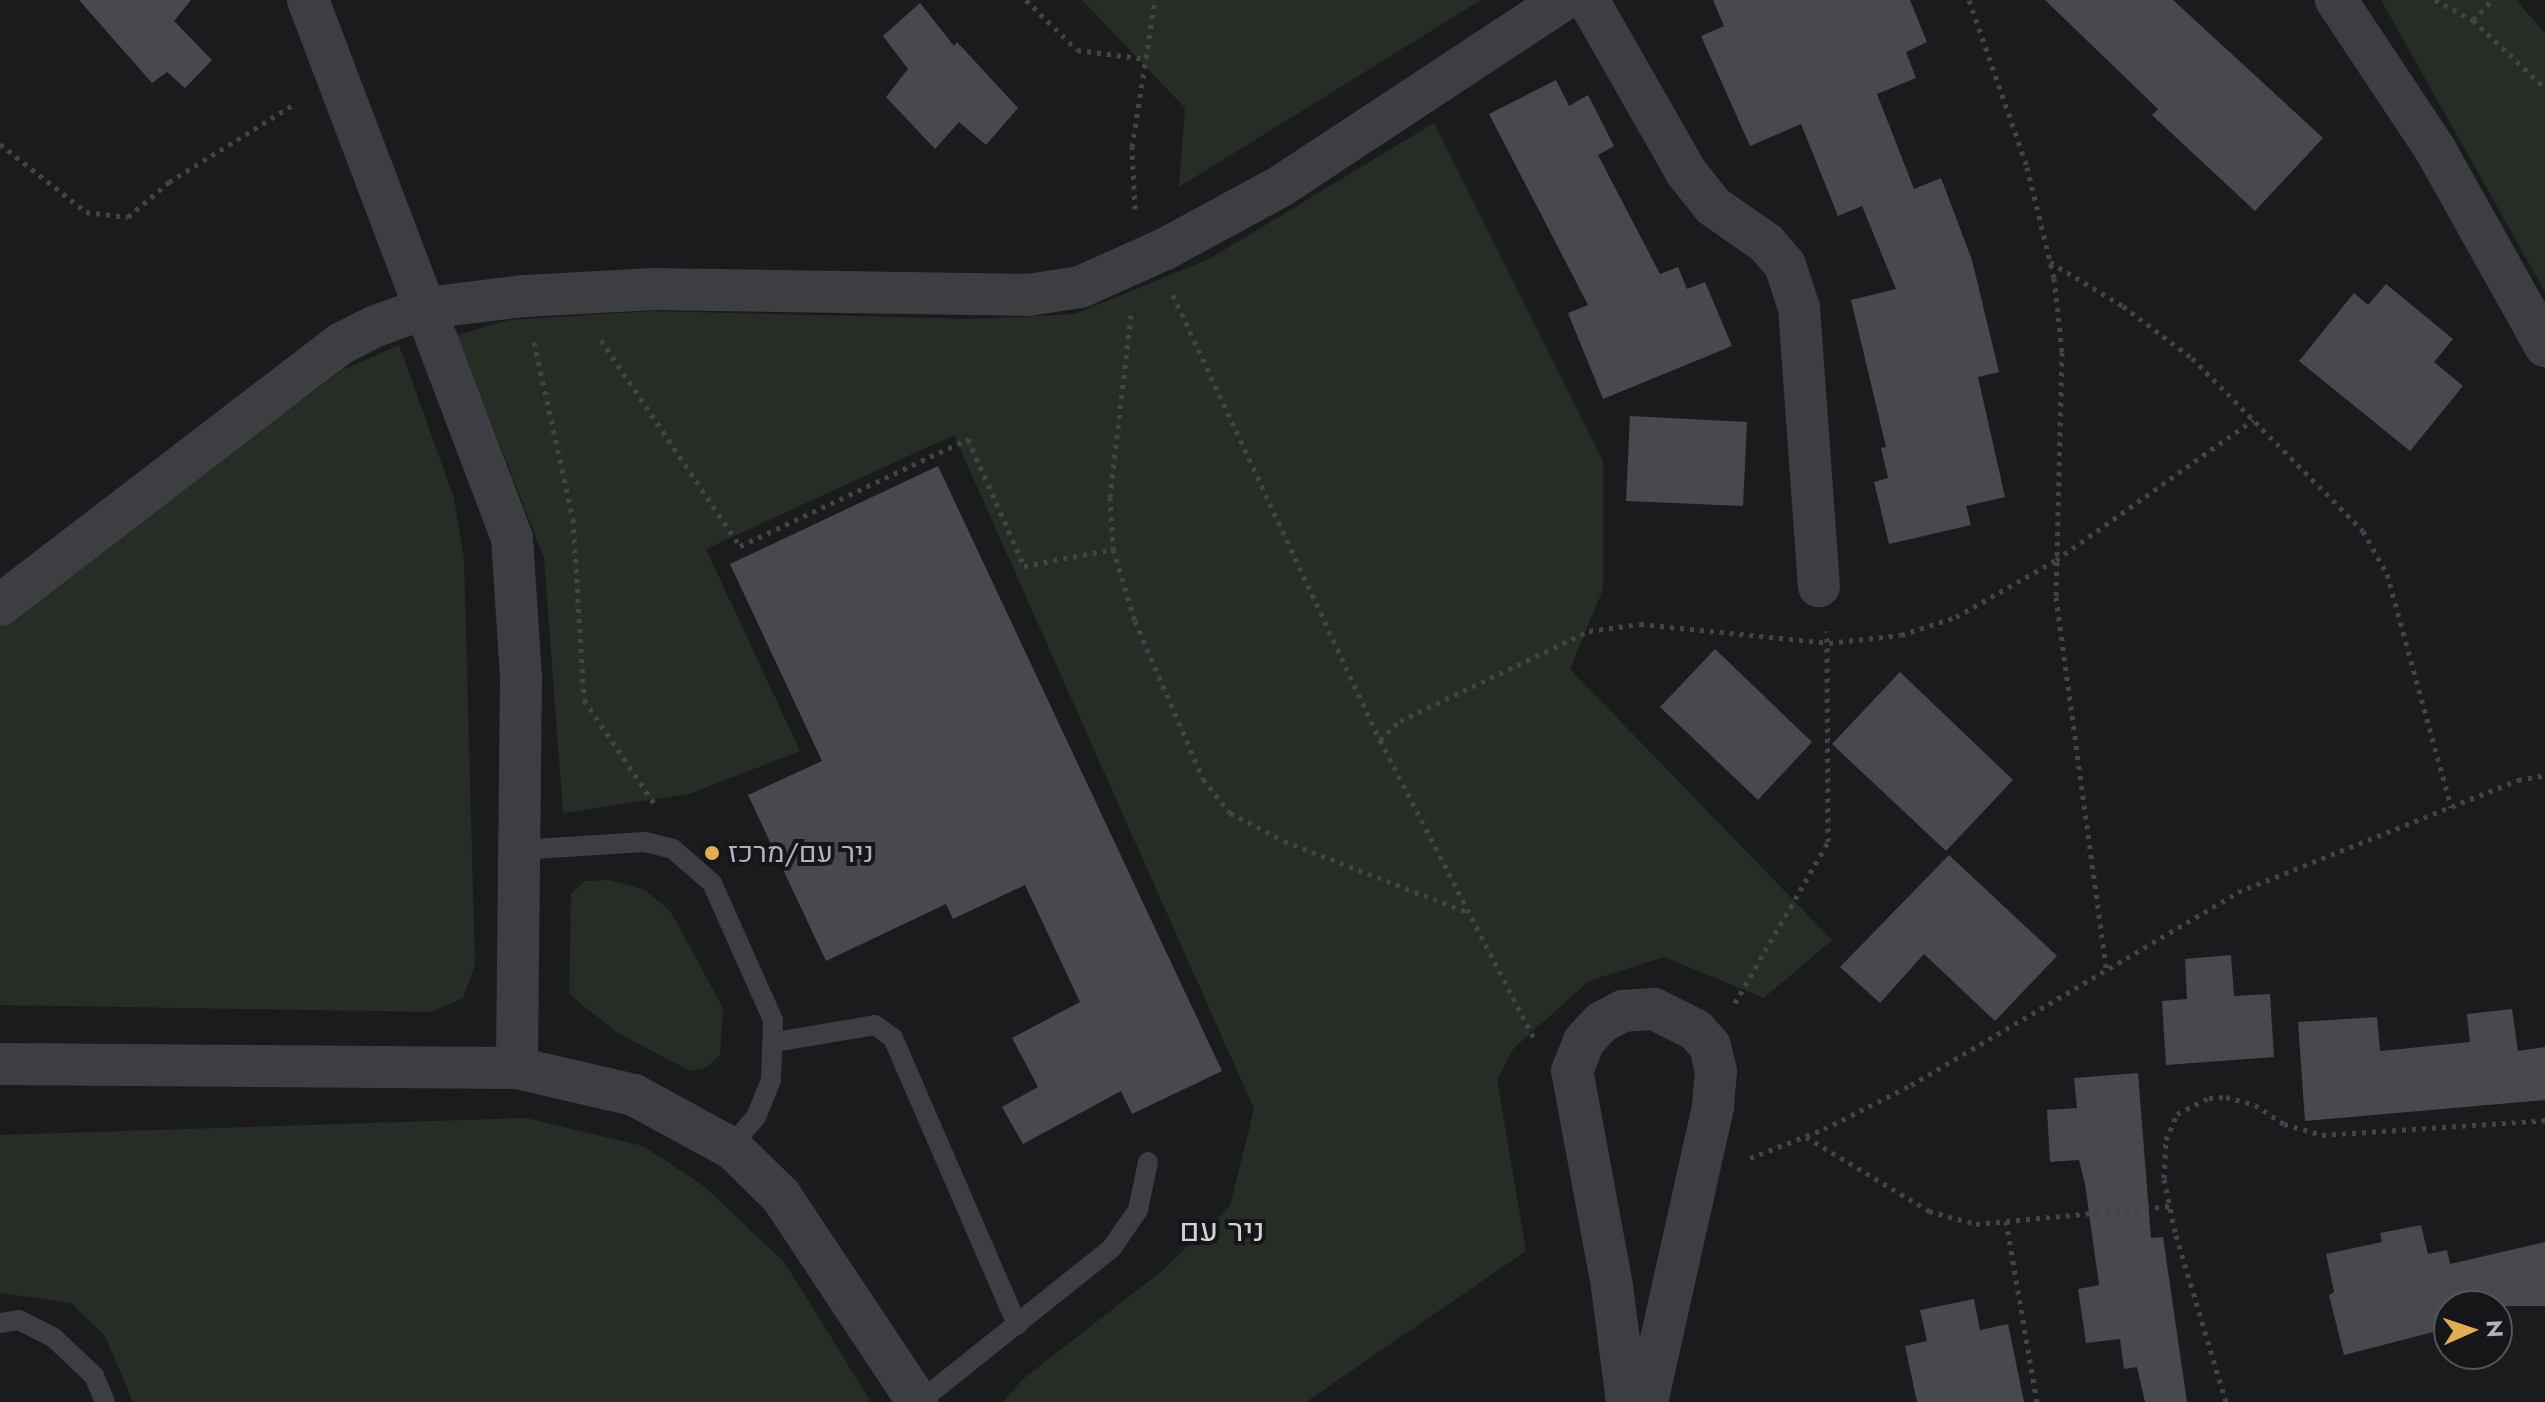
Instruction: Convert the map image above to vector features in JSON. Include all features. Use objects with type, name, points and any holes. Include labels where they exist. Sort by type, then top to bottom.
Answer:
[{"type":"street","points":[[308,0],[512,538],[520,617],[517,1068]]},
{"type":"street","points":[[0,605],[340,344],[426,308],[569,294],[793,289],[1028,295],[1080,287],[1145,258],[1281,186],[1563,0]]},
{"type":"street","points":[[1588,0],[1686,172],[1713,206],[1766,243],[1785,265],[1799,308],[1819,586]]},
{"type":"street","points":[[2336,0],[2435,149],[2545,346]]},
{"type":"street","points":[[1627,1402],[1612,1286],[1572,1071],[1584,1041],[1602,1022],[1623,1011],[1654,1009],[1675,1015],[1710,1046],[1716,1071],[1697,1178],[1647,1402]]},
{"type":"street","points":[[0,1064],[517,1068],[634,1095],[730,1147],[781,1196],[919,1402]]},
{"type":"lane","points":[[519,850],[645,842],[673,849],[694,863],[712,883],[773,1020],[775,1042],[771,1080],[756,1117],[730,1147]]},
{"type":"lane","points":[[775,1042],[875,1025],[893,1038],[1017,1325]]},
{"type":"lane","points":[[919,1402],[1111,1249],[1138,1210],[1148,1162]]},
{"type":"lane","points":[[0,1323],[19,1320],[54,1338],[94,1376],[105,1402]]},
{"type":"path","points":[[1026,0],[1077,50],[1146,59]]},
{"type":"path","points":[[1155,0],[1132,147],[1145,258],[1110,497],[1113,549],[1135,621],[1203,779],[1230,813],[1284,841],[1470,913]]},
{"type":"path","points":[[1969,0],[2027,167],[2050,262],[2062,352],[2056,597],[2106,969]]},
{"type":"path","points":[[2435,0],[2473,20],[2545,88]]},
{"type":"path","points":[[2473,20],[2492,0]]},
{"type":"path","points":[[0,144],[86,212],[128,217],[169,182],[337,77]]},
{"type":"path","points":[[1145,258],[1380,740],[1542,1054]]},
{"type":"path","points":[[2050,262],[2123,306],[2192,358],[2363,531],[2387,574],[2451,807]]},
{"type":"path","points":[[569,294],[740,546],[968,439],[1024,566],[1113,549]]},
{"type":"path","points":[[524,296],[573,519],[584,700],[694,863]]},
{"type":"path","points":[[1710,1046],[1828,842],[1829,643],[1819,586]]},
{"type":"path","points":[[1697,1178],[1806,1136],[1911,1085],[2238,892],[2518,780],[2545,775]]},
{"type":"path","points":[[2226,1402],[2170,1206],[2166,1140],[2177,1114],[2209,1098],[2255,1105],[2284,1124],[2322,1135],[2545,1120]]},
{"type":"path","points":[[1806,1136],[1929,1211],[1976,1224],[2170,1206]]},
{"type":"path","points":[[2006,1221],[2037,1402]]},
{"type":"shaded area","points":[[1082,0],[1481,0],[1179,187],[1185,108]]},
{"type":"shaded area","points":[[2381,0],[2516,0],[2545,33],[2545,292]]},
{"type":"shaded area","points":[[1434,123],[1603,461],[1603,589],[1570,669],[1832,940],[1764,998],[1664,957],[1589,981],[1514,1048],[1497,1079],[1526,1251],[1306,1402],[1003,1402],[1023,1379],[1163,1270],[1230,1206],[1254,1109],[954,435],[706,549],[800,751],[689,794],[563,813],[544,558],[457,335],[509,320],[651,311],[974,319],[1075,314],[1209,259]]},
{"type":"shaded area","points":[[399,345],[454,498],[464,558],[475,965],[463,998],[432,1012],[0,1005],[0,627],[342,370]]},
{"type":"shaded area","points":[[610,880],[645,890],[671,912],[723,1008],[720,1055],[705,1068],[690,1071],[616,1032],[569,994],[571,894],[585,881]]},
{"type":"shaded area","points":[[526,1118],[643,1146],[705,1187],[785,1263],[871,1402],[133,1402],[105,1336],[71,1303],[0,1293],[0,1135]]},
{"type":"building","points":[[79,0],[191,0],[174,21],[212,60],[185,88],[167,72],[152,83]]},
{"type":"building","points":[[1713,0],[1910,0],[1927,42],[1906,52],[1916,78],[1877,94],[1914,189],[1941,178],[1972,260],[1999,372],[1978,377],[2005,497],[1966,506],[1971,525],[1889,544],[1874,482],[1888,478],[1881,448],[1886,447],[1851,300],[1896,289],[1862,206],[1838,216],[1801,124],[1750,146],[1701,36],[1724,26]]},
{"type":"building","points":[[2045,0],[2173,0],[2323,138],[2255,211],[2152,115],[2158,109]]},
{"type":"building","points":[[920,3],[954,46],[957,42],[1018,108],[986,145],[959,122],[935,149],[886,97],[908,69],[883,36]]},
{"type":"building","points":[[1556,80],[1569,106],[1588,95],[1614,146],[1598,155],[1660,274],[1678,267],[1687,289],[1705,282],[1732,346],[1603,399],[1568,313],[1588,305],[1489,114]]},
{"type":"building","points":[[2386,284],[2453,339],[2434,362],[2463,386],[2410,451],[2299,361],[2354,293],[2368,305]]},
{"type":"building","points":[[1630,416],[1747,422],[1743,506],[1626,501]]},
{"type":"building","points":[[938,466],[1222,1071],[1132,1114],[1121,1091],[1023,1144],[1002,1107],[1038,1087],[1012,1038],[1080,1002],[1025,885],[953,919],[946,904],[826,961],[748,795],[822,761],[730,564]]},
{"type":"building","points":[[1715,649],[1812,742],[1758,800],[1660,707]]},
{"type":"building","points":[[1900,672],[2013,780],[1946,851],[1832,744]]},
{"type":"building","points":[[1949,855],[2057,956],[1995,1021],[1924,954],[1880,1003],[1840,967]]},
{"type":"building","points":[[2231,955],[2234,996],[2270,994],[2274,1057],[2166,1065],[2162,1001],[2187,999],[2185,959]]},
{"type":"building","points":[[2512,1009],[2518,1051],[2545,1047],[2545,1100],[2305,1121],[2298,1022],[2377,1017],[2380,1051],[2470,1042],[2467,1014]]},
{"type":"building","points":[[2138,1073],[2151,1238],[2163,1237],[2187,1402],[2145,1402],[2137,1367],[2124,1369],[2120,1339],[2086,1343],[2078,1289],[2099,1285],[2085,1184],[2079,1160],[2050,1162],[2047,1110],[2077,1108],[2074,1078]]},
{"type":"building","points":[[2421,1225],[2428,1254],[2447,1250],[2450,1264],[2545,1242],[2545,1306],[2513,1306],[2513,1290],[2433,1290],[2433,1332],[2344,1355],[2329,1295],[2334,1292],[2326,1254],[2382,1242],[2380,1233]]},
{"type":"building","points":[[1974,1299],[1980,1330],[2008,1324],[2024,1402],[1917,1402],[1905,1346],[1927,1341],[1920,1310]]},
{"type":"place","name":"ניר עם/מרכז","points":[[712,853]]},
{"type":"district","name":"ניר עם","points":[[1222,1230]]}]
